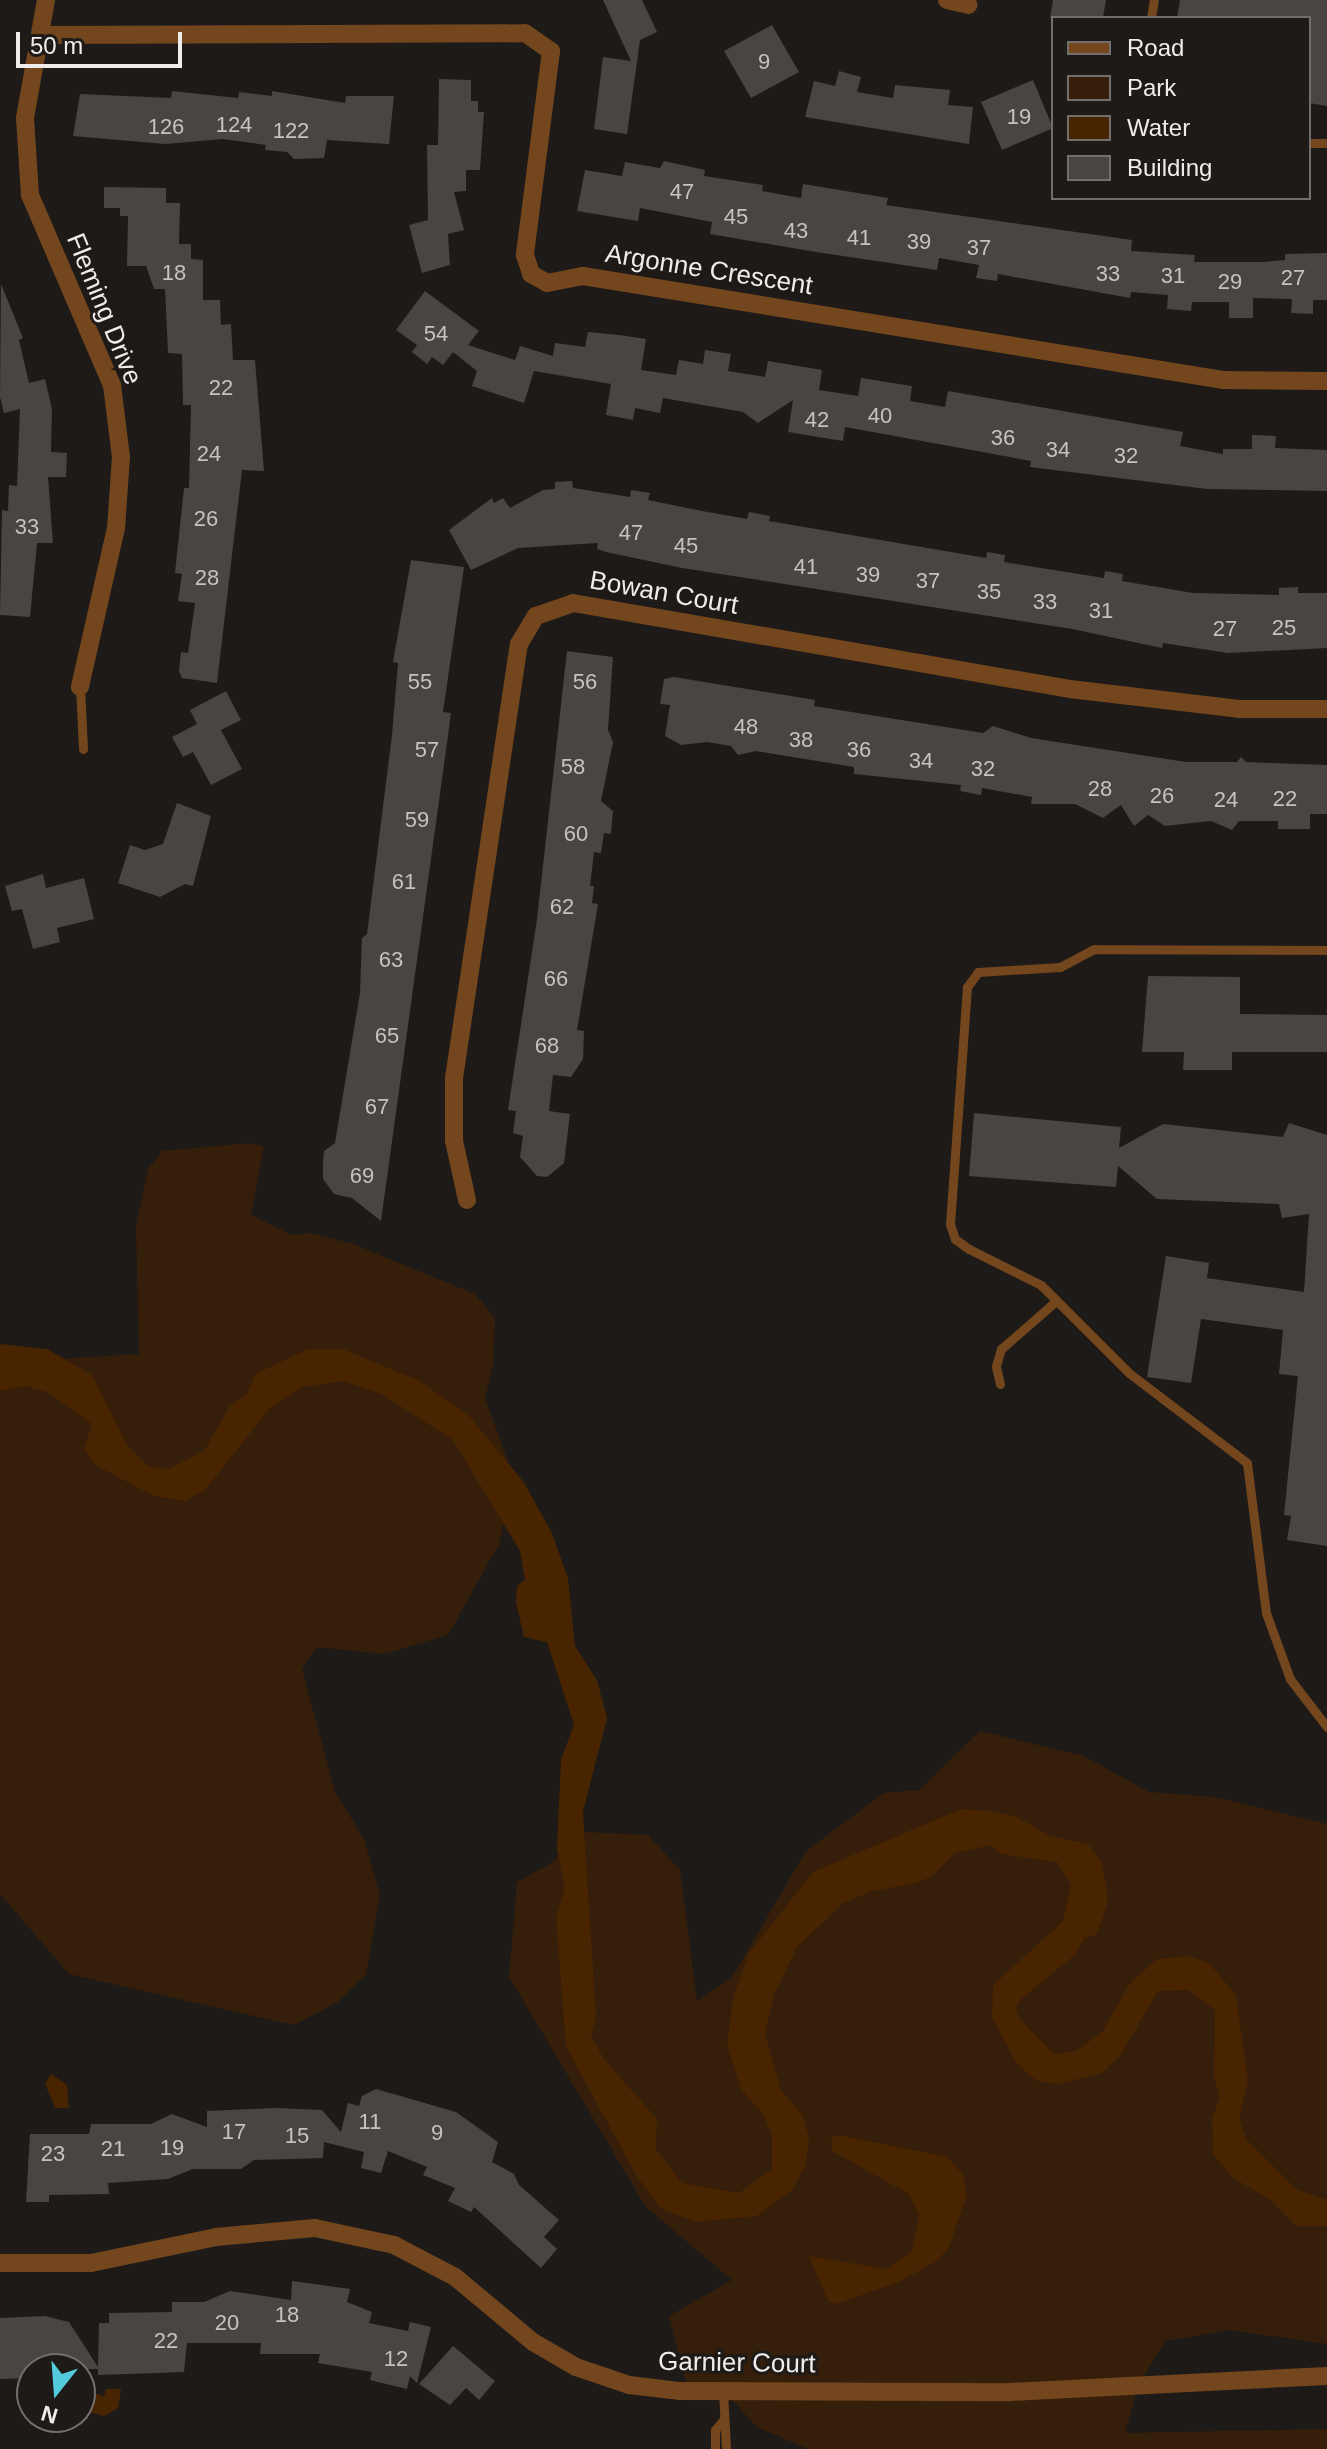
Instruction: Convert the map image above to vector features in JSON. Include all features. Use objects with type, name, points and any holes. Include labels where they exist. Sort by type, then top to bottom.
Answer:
[{"type":"street","name":"Fleming Drive","points":[[46,0],[43,35],[25,118],[30,195],[112,385],[121,457],[116,528],[80,687]]},
{"type":"street","points":[[947,0],[968,5]]},
{"type":"street","name":"Argonne Crescent","points":[[43,35],[525,33],[551,51],[525,255],[531,274],[547,283],[583,276],[1223,380],[1327,381]]},
{"type":"street","name":"Bowan Court","points":[[467,1200],[454,1141],[454,1078],[519,644],[536,616],[573,603],[1070,689],[1239,709],[1327,709]]},
{"type":"street","name":"Garnier Court","points":[[0,2263],[91,2263],[216,2237],[315,2228],[394,2245],[455,2277],[533,2342],[576,2367],[629,2385],[723,2391],[1009,2392],[1327,2376]]},
{"type":"lane","points":[[80,687],[83,749]]},
{"type":"lane","points":[[1327,950],[1094,949],[1060,967],[988,968],[970,979],[950,1224],[955,1239],[969,1249],[1041,1285],[1129,1373],[1247,1463],[1266,1613],[1290,1679],[1327,1727]]},
{"type":"lane","points":[[1000,1384],[996,1366],[1001,1349],[1056,1301]]},
{"type":"lane","points":[[723,2391],[726,2449]]},
{"type":"lane","points":[[715,2449],[715,2430],[723,2420]]},
{"type":"green space","points":[[250,1143],[264,1146],[251,1215],[292,1235],[311,1233],[353,1244],[475,1294],[495,1318],[493,1365],[485,1398],[515,1481],[499,1544],[448,1635],[384,1654],[316,1647],[302,1669],[335,1792],[364,1839],[380,1895],[366,1974],[338,2002],[294,2025],[69,1974],[0,1894],[0,1368],[8,1362],[139,1354],[136,1226],[148,1169],[162,1151]]},
{"type":"green space","points":[[980,1731],[1084,1756],[1149,1792],[1215,1797],[1327,1824],[1327,2344],[1229,2330],[1165,2341],[1138,2386],[1125,2433],[1327,2429],[1327,2449],[808,2449],[757,2427],[733,2401],[689,2393],[669,2316],[732,2280],[646,2207],[509,1977],[517,1882],[550,1864],[585,1832],[648,1835],[680,1870],[697,2001],[732,1977],[806,1851],[884,1793],[919,1790]]},
{"type":"water","points":[[0,1344],[47,1349],[92,1375],[127,1445],[148,1466],[168,1469],[204,1451],[230,1406],[247,1394],[255,1374],[308,1349],[343,1349],[420,1381],[469,1416],[523,1481],[551,1531],[568,1578],[575,1646],[597,1680],[607,1718],[583,1812],[596,2016],[591,2036],[604,2059],[657,2119],[656,2149],[682,2183],[739,2193],[772,2169],[772,2135],[763,2114],[741,2089],[727,2045],[733,1998],[749,1953],[813,1872],[961,1809],[1015,1816],[1050,1836],[1088,1844],[1101,1861],[1108,1903],[1097,1934],[1084,1939],[1075,1955],[1021,1999],[1016,2008],[1019,2018],[1054,2054],[1076,2051],[1102,2032],[1131,1982],[1157,1959],[1189,1956],[1209,1963],[1236,1995],[1248,2081],[1239,2120],[1247,2140],[1297,2190],[1327,2200],[1327,2226],[1296,2226],[1272,2201],[1233,2178],[1213,2154],[1212,2118],[1220,2097],[1214,2078],[1215,2010],[1188,1990],[1158,1991],[1120,2056],[1102,2073],[1059,2084],[1037,2081],[1016,2063],[992,2017],[993,1985],[1063,1921],[1071,1885],[1057,1862],[1001,1854],[991,1845],[955,1853],[931,1877],[913,1884],[872,1891],[842,1904],[797,1947],[774,1995],[765,2034],[781,2090],[802,2114],[809,2137],[806,2165],[791,2191],[757,2216],[695,2222],[660,2208],[636,2175],[566,2047],[556,1918],[565,1888],[557,1849],[561,1759],[574,1725],[547,1642],[524,1637],[516,1602],[517,1586],[525,1580],[520,1551],[453,1440],[383,1395],[343,1381],[303,1387],[270,1408],[205,1490],[185,1501],[154,1496],[95,1465],[84,1449],[92,1424],[47,1392],[25,1386],[0,1391]]},
{"type":"water","points":[[51,2074],[67,2085],[69,2108],[55,2108],[45,2084]]},
{"type":"water","points":[[838,2135],[948,2157],[963,2175],[967,2195],[949,2247],[938,2260],[899,2282],[836,2304],[828,2301],[809,2256],[887,2269],[912,2251],[919,2215],[909,2194],[832,2151],[831,2138]]},
{"type":"water","points":[[106,2389],[121,2389],[118,2408],[104,2416],[96,2414],[96,2394],[104,2397]]},
{"type":"building","points":[[603,0],[642,0],[657,32],[640,40],[627,134],[594,129],[603,57],[631,61]]},
{"type":"building","points":[[1053,0],[1106,0],[1103,16],[1050,18]]},
{"type":"building","points":[[1180,0],[1327,0],[1327,106],[1311,103],[1311,16],[1177,16]]},
{"type":"building","points":[[772,25],[799,72],[751,98],[724,51]]},
{"type":"building","points":[[839,71],[861,77],[857,92],[893,98],[895,85],[950,90],[948,105],[973,107],[969,144],[805,117],[814,81],[835,86]]},
{"type":"building","points":[[439,79],[471,80],[471,101],[478,101],[478,112],[484,112],[480,170],[466,170],[466,191],[454,192],[464,230],[448,234],[450,265],[422,273],[409,225],[428,220],[427,145],[438,145]]},
{"type":"building","points":[[1033,80],[1051,129],[1002,150],[981,102]]},
{"type":"building","points":[[172,91],[238,98],[239,92],[272,96],[272,91],[345,103],[346,96],[394,96],[389,144],[327,140],[324,158],[294,159],[287,152],[265,150],[266,145],[223,139],[165,144],[73,136],[80,94],[171,98]]},
{"type":"building","points":[[664,161],[705,170],[704,176],[763,185],[762,191],[801,198],[803,184],[888,198],[886,205],[1132,240],[1131,251],[1195,255],[1194,262],[1263,262],[1285,260],[1285,254],[1327,253],[1327,300],[1313,300],[1313,314],[1291,313],[1292,299],[1253,298],[1253,318],[1229,318],[1229,302],[1192,302],[1191,311],[1167,309],[1168,295],[1131,292],[1130,298],[998,274],[997,281],[976,278],[979,265],[939,258],[937,270],[816,252],[710,234],[712,222],[640,208],[638,221],[577,211],[585,170],[622,176],[625,162],[660,168]]},
{"type":"building","points":[[104,187],[166,188],[166,203],[180,203],[179,244],[191,244],[191,259],[203,260],[203,300],[220,300],[221,325],[231,324],[233,360],[255,360],[264,471],[242,470],[217,683],[182,678],[179,671],[181,652],[188,653],[195,603],[178,601],[182,574],[175,573],[184,488],[189,488],[191,405],[183,405],[182,354],[168,353],[165,289],[154,289],[146,266],[127,266],[128,216],[120,216],[120,208],[104,208]]},
{"type":"building","points":[[1,284],[23,338],[19,340],[29,383],[45,379],[52,409],[51,452],[67,453],[66,477],[48,477],[53,543],[37,543],[30,617],[0,615],[2,510],[8,511],[9,485],[17,486],[20,409],[4,413],[0,397]]},
{"type":"building","points":[[425,291],[479,331],[468,345],[515,360],[520,346],[553,356],[555,343],[585,347],[588,332],[619,335],[646,339],[641,370],[676,375],[679,360],[703,364],[705,350],[731,354],[728,371],[765,377],[768,361],[822,370],[819,390],[858,396],[861,378],[912,386],[910,401],[945,407],[948,391],[1183,432],[1180,446],[1223,454],[1223,449],[1252,449],[1252,435],[1276,436],[1275,448],[1327,450],[1327,491],[1207,489],[1030,467],[1031,461],[845,427],[843,441],[788,432],[793,400],[758,423],[743,412],[663,398],[660,413],[635,408],[633,420],[606,415],[611,384],[534,371],[524,403],[472,386],[477,371],[453,352],[443,365],[432,357],[427,364],[412,352],[417,345],[396,330]]},
{"type":"building","points":[[572,481],[573,488],[630,497],[631,490],[650,493],[648,500],[702,511],[747,519],[749,512],[770,516],[769,521],[986,558],[987,552],[1005,555],[1004,562],[1104,578],[1105,571],[1123,574],[1122,581],[1193,593],[1279,595],[1279,588],[1298,587],[1298,593],[1327,593],[1327,648],[1228,653],[1163,643],[1162,648],[1072,629],[682,568],[606,552],[597,549],[598,543],[518,548],[471,570],[449,530],[492,498],[494,503],[503,498],[510,508],[543,490],[555,489],[555,482]]},
{"type":"building","points":[[411,560],[464,567],[443,712],[451,713],[381,1221],[352,1198],[334,1194],[323,1179],[323,1162],[324,1151],[335,1143],[360,993],[362,938],[367,934],[392,735],[398,663],[393,662]]},
{"type":"building","points":[[567,651],[613,657],[608,730],[613,742],[601,801],[613,811],[611,834],[604,833],[601,853],[594,852],[590,886],[594,886],[592,903],[598,904],[577,1030],[584,1031],[583,1059],[571,1077],[553,1075],[549,1111],[570,1114],[564,1163],[547,1177],[537,1176],[520,1157],[523,1136],[513,1133],[516,1111],[508,1110],[537,919]]},
{"type":"building","points":[[674,677],[815,700],[814,706],[983,733],[993,726],[1031,738],[1186,762],[1237,762],[1241,757],[1246,762],[1327,765],[1327,814],[1310,814],[1310,829],[1278,829],[1278,821],[1239,821],[1232,830],[1211,821],[1165,826],[1148,815],[1134,826],[1121,805],[1103,818],[1075,804],[1031,804],[1032,797],[982,788],[981,795],[960,791],[961,785],[854,774],[854,767],[756,751],[738,755],[731,746],[707,742],[681,745],[665,736],[670,705],[660,704],[664,679]]},
{"type":"building","points":[[226,691],[241,720],[221,730],[242,769],[211,785],[193,752],[183,757],[172,737],[197,724],[190,710]]},
{"type":"building","points":[[177,803],[211,816],[193,886],[185,884],[160,897],[118,883],[130,845],[145,850],[163,844]]},
{"type":"building","points":[[43,874],[46,888],[84,878],[94,919],[57,928],[60,942],[33,949],[22,909],[12,911],[5,886]]},
{"type":"building","points":[[1148,976],[1240,977],[1240,1014],[1327,1015],[1327,1052],[1232,1052],[1232,1070],[1183,1070],[1184,1052],[1142,1052]]},
{"type":"building","points":[[974,1113],[1121,1127],[1119,1148],[1163,1124],[1283,1137],[1289,1123],[1327,1135],[1327,1546],[1287,1540],[1291,1516],[1284,1515],[1298,1376],[1279,1374],[1283,1330],[1201,1319],[1191,1383],[1147,1377],[1166,1256],[1209,1263],[1207,1278],[1304,1292],[1309,1214],[1282,1218],[1279,1204],[1157,1199],[1118,1166],[1116,1187],[969,1176]]},
{"type":"building","points":[[376,2089],[456,2112],[498,2142],[492,2162],[514,2174],[519,2185],[559,2220],[544,2237],[557,2249],[541,2268],[474,2207],[471,2212],[448,2201],[455,2188],[423,2175],[427,2167],[388,2151],[381,2173],[361,2168],[364,2152],[324,2142],[323,2158],[254,2160],[241,2169],[193,2169],[168,2179],[108,2183],[109,2194],[49,2195],[49,2202],[26,2202],[30,2134],[89,2134],[91,2124],[151,2124],[172,2114],[207,2127],[207,2111],[276,2108],[322,2110],[341,2132],[348,2103],[359,2106],[362,2096]]},
{"type":"building","points":[[292,2281],[350,2289],[347,2302],[372,2312],[369,2323],[408,2331],[410,2322],[431,2327],[417,2383],[410,2376],[407,2389],[370,2380],[372,2372],[318,2363],[320,2354],[260,2354],[261,2343],[187,2343],[184,2372],[98,2375],[99,2323],[109,2323],[109,2313],[172,2312],[172,2302],[204,2302],[230,2291],[291,2300]]},
{"type":"building","points":[[45,2316],[69,2322],[89,2353],[16,2353],[16,2378],[0,2379],[0,2318]]},
{"type":"building","points":[[453,2346],[495,2381],[479,2400],[466,2388],[450,2405],[419,2384]]}]
